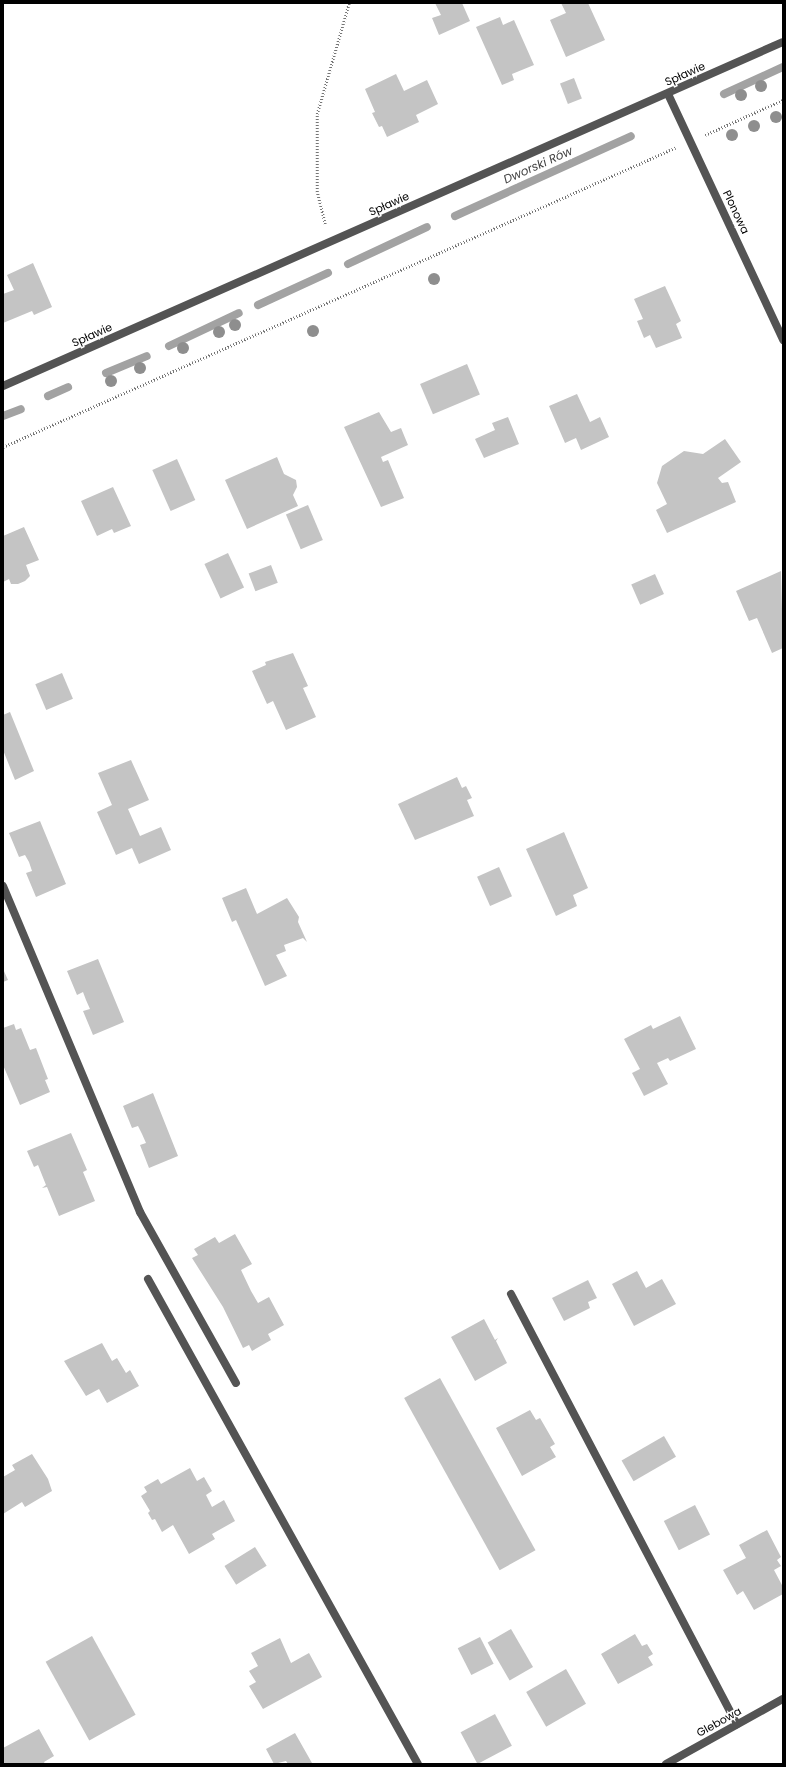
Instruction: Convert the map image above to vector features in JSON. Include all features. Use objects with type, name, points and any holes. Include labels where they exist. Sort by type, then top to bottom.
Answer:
[{"type":"street","name":"Spławie","points":[[3,386],[783,42]]},
{"type":"street","name":"Plonowa","points":[[668,94],[783,340]]},
{"type":"street","points":[[3,886],[140,1212],[236,1383]]},
{"type":"street","points":[[148,1279],[418,1764]]},
{"type":"street","points":[[511,1294],[737,1724]]},
{"type":"street","name":"Glebowa","points":[[666,1764],[783,1699]]},
{"type":"path","points":[[329,242],[317,192],[317,114],[349,3]]},
{"type":"path","points":[[3,447],[783,100]]},
{"type":"building","points":[[435,3],[462,3],[470,21],[439,35],[432,18],[441,15]]},
{"type":"building","points":[[561,3],[588,3],[605,40],[566,57],[550,20],[566,13]]},
{"type":"building","points":[[500,17],[503,25],[514,20],[534,65],[512,74],[514,80],[502,85],[476,27]]},
{"type":"building","points":[[396,74],[404,91],[427,80],[438,104],[416,115],[419,122],[387,137],[382,126],[379,127],[372,113],[375,112],[365,89]]},
{"type":"building","points":[[574,78],[582,99],[568,104],[560,83]]},
{"type":"building","points":[[33,263],[52,307],[34,315],[32,311],[3,323],[3,294],[14,290],[7,275]]},
{"type":"building","points":[[665,286],[681,321],[676,324],[682,338],[656,348],[650,335],[644,338],[637,321],[643,319],[634,299]]},
{"type":"building","points":[[467,364],[480,394],[433,414],[420,384]]},
{"type":"building","points":[[577,394],[590,422],[600,417],[609,437],[581,450],[576,438],[565,443],[549,406]]},
{"type":"building","points":[[379,412],[391,432],[401,428],[408,445],[381,457],[383,462],[388,460],[404,498],[381,507],[344,427]]},
{"type":"building","points":[[508,417],[519,444],[484,458],[475,439],[495,430],[492,423]]},
{"type":"building","points":[[725,439],[741,462],[718,478],[722,483],[728,482],[736,502],[667,533],[656,510],[667,504],[657,483],[662,466],[684,451],[703,454]]},
{"type":"building","points":[[277,457],[284,474],[296,480],[297,487],[293,495],[298,506],[247,529],[225,480]]},
{"type":"building","points":[[177,459],[195,500],[171,511],[152,470]]},
{"type":"building","points":[[113,487],[131,526],[114,533],[112,529],[97,536],[81,501]]},
{"type":"building","points":[[308,505],[323,540],[301,549],[286,514]]},
{"type":"building","points":[[24,527],[39,560],[26,565],[30,576],[25,581],[18,584],[11,584],[9,579],[3,582],[3,536]]},
{"type":"building","points":[[228,553],[244,587],[220,598],[204,564]]},
{"type":"building","points":[[271,565],[278,583],[255,591],[249,574]]},
{"type":"building","points":[[781,571],[783,648],[772,653],[757,618],[749,621],[736,591]]},
{"type":"building","points":[[655,574],[664,594],[640,605],[631,585]]},
{"type":"building","points":[[293,653],[308,686],[303,688],[316,717],[286,730],[273,701],[267,704],[252,671],[266,665],[265,662]]},
{"type":"building","points":[[62,673],[73,699],[46,710],[35,684]]},
{"type":"building","points":[[10,712],[34,771],[15,780],[3,750],[3,715]]},
{"type":"building","points":[[131,760],[149,800],[128,809],[140,836],[161,827],[171,850],[139,864],[132,848],[116,855],[97,812],[112,805],[98,773]]},
{"type":"building","points":[[457,777],[462,788],[466,786],[472,798],[467,800],[474,816],[415,840],[398,804]]},
{"type":"building","points":[[40,821],[66,884],[36,897],[26,873],[32,871],[29,862],[25,855],[19,857],[9,833]]},
{"type":"building","points":[[564,832],[588,888],[573,895],[577,906],[556,916],[526,849]]},
{"type":"building","points":[[499,867],[512,896],[490,906],[477,877]]},
{"type":"building","points":[[246,888],[257,914],[287,898],[299,917],[298,922],[307,942],[303,938],[284,945],[286,951],[276,955],[287,976],[265,986],[236,920],[232,922],[222,898]]},
{"type":"building","points":[[98,959],[124,1022],[93,1035],[83,1011],[90,1009],[83,992],[77,995],[67,971]]},
{"type":"building","points":[[3,969],[8,980],[3,982]]},
{"type":"building","points":[[680,1016],[696,1049],[670,1061],[668,1058],[657,1063],[668,1084],[644,1096],[632,1073],[640,1069],[624,1039],[651,1025],[653,1029]]},
{"type":"building","points":[[14,1024],[16,1030],[21,1028],[30,1050],[36,1048],[48,1079],[45,1080],[50,1092],[20,1105],[3,1065],[3,1028]]},
{"type":"building","points":[[153,1093],[178,1156],[149,1168],[140,1145],[146,1143],[138,1126],[132,1128],[123,1106]]},
{"type":"building","points":[[71,1133],[87,1170],[83,1172],[95,1201],[59,1216],[47,1187],[42,1188],[46,1185],[38,1165],[34,1167],[27,1151]]},
{"type":"building","points":[[235,1234],[252,1264],[241,1270],[251,1291],[258,1303],[269,1297],[284,1325],[268,1334],[271,1340],[252,1351],[249,1345],[243,1348],[223,1307],[192,1258],[198,1255],[194,1249],[215,1237],[219,1243]]},
{"type":"building","points":[[637,1271],[646,1288],[662,1279],[676,1304],[634,1326],[612,1284]]},
{"type":"building","points":[[588,1280],[597,1298],[588,1302],[590,1308],[564,1321],[552,1298]]},
{"type":"building","points":[[484,1319],[495,1340],[498,1338],[496,1341],[507,1363],[475,1381],[451,1337]]},
{"type":"building","points":[[102,1343],[112,1361],[117,1358],[126,1373],[130,1370],[139,1386],[107,1403],[99,1389],[86,1396],[64,1361]]},
{"type":"building","points":[[440,1378],[536,1550],[500,1570],[404,1398]]},
{"type":"building","points":[[530,1410],[536,1420],[540,1418],[555,1444],[550,1447],[556,1457],[522,1476],[496,1428]]},
{"type":"building","points":[[664,1436],[676,1457],[634,1481],[622,1460]]},
{"type":"building","points":[[32,1454],[48,1479],[52,1491],[25,1507],[22,1502],[3,1514],[3,1477],[15,1470],[12,1465]]},
{"type":"building","points":[[190,1468],[197,1481],[204,1477],[212,1491],[206,1495],[212,1507],[224,1500],[235,1521],[212,1534],[215,1539],[189,1554],[173,1525],[162,1532],[155,1519],[152,1520],[148,1513],[150,1511],[141,1496],[147,1492],[144,1487],[158,1479],[161,1484]]},
{"type":"building","points":[[695,1505],[710,1534],[679,1550],[664,1521]]},
{"type":"building","points":[[767,1530],[781,1557],[777,1560],[781,1566],[774,1570],[783,1587],[783,1594],[754,1610],[743,1591],[737,1595],[723,1570],[746,1558],[739,1545]]},
{"type":"building","points":[[255,1547],[267,1566],[236,1585],[224,1566]]},
{"type":"building","points":[[511,1629],[533,1667],[510,1681],[488,1642]]},
{"type":"building","points":[[635,1634],[642,1646],[647,1644],[653,1654],[648,1657],[653,1665],[618,1684],[601,1654]]},
{"type":"building","points":[[92,1636],[136,1715],[89,1740],[46,1662]]},
{"type":"building","points":[[480,1637],[494,1664],[471,1675],[458,1648]]},
{"type":"building","points":[[280,1638],[291,1663],[309,1653],[322,1677],[263,1709],[249,1686],[256,1682],[249,1671],[258,1666],[251,1653]]},
{"type":"building","points":[[566,1669],[586,1704],[546,1727],[526,1692]]},
{"type":"building","points":[[495,1714],[512,1746],[477,1764],[461,1732]]},
{"type":"building","points":[[39,1729],[54,1756],[44,1762],[45,1764],[3,1764],[3,1748]]},
{"type":"building","points":[[295,1733],[312,1763],[288,1764],[286,1761],[274,1764],[266,1749]]},
{"type":"waterway","name":"Dworski Rów","points":[[724,94],[783,67]]},
{"type":"waterway","name":"Dworski Rów","points":[[455,216],[631,136]]},
{"type":"waterway","name":"Dworski Rów","points":[[348,264],[427,227]]},
{"type":"waterway","name":"Dworski Rów","points":[[258,305],[328,273]]},
{"type":"waterway","name":"Dworski Rów","points":[[169,346],[239,313]]},
{"type":"waterway","name":"Dworski Rów","points":[[106,373],[147,356]]},
{"type":"waterway","name":"Dworski Rów","points":[[48,396],[68,387]]},
{"type":"waterway","name":"Dworski Rów","points":[[3,416],[21,409]]}]
